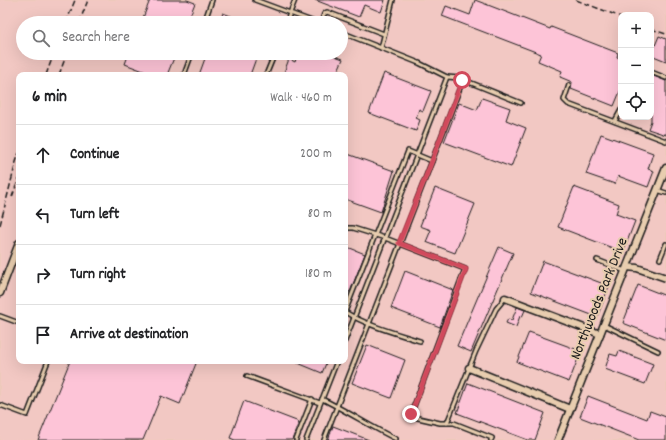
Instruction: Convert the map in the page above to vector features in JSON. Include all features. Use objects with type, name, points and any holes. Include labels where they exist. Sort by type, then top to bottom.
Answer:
[{"type":"street","name":"Northwoods Park Drive","points":[[558,440],[666,168]]},
{"type":"street","points":[[0,293],[16,251]]},
{"type":"street","points":[[626,269],[637,268],[666,278]]},
{"type":"street","points":[[505,298],[600,334]]},
{"type":"street","points":[[469,368],[570,409]]},
{"type":"lane","points":[[206,16],[212,0]]},
{"type":"lane","points":[[255,0],[298,16]]},
{"type":"lane","points":[[289,16],[295,0]]},
{"type":"lane","points":[[381,48],[393,0]]},
{"type":"lane","points":[[323,16],[327,12],[337,16]]},
{"type":"lane","points":[[348,20],[384,34]]},
{"type":"lane","points":[[348,35],[419,63],[447,77],[462,80],[521,103]]},
{"type":"lane","points":[[185,72],[189,60]]},
{"type":"lane","points":[[267,72],[271,60]]},
{"type":"lane","points":[[654,73],[666,78]]},
{"type":"lane","points":[[348,333],[447,77]]},
{"type":"lane","points":[[324,440],[462,80]]},
{"type":"lane","points":[[569,85],[564,100],[568,104],[666,141]]},
{"type":"lane","points":[[616,121],[618,117]]},
{"type":"lane","points":[[348,305],[408,151],[432,161]]},
{"type":"lane","points":[[657,190],[666,193]]},
{"type":"lane","points":[[348,228],[353,228],[386,238],[466,269],[411,414],[418,418],[454,423],[492,438],[491,440]]},
{"type":"lane","points":[[660,259],[666,244]]},
{"type":"lane","points":[[597,260],[626,269]]},
{"type":"lane","points":[[447,423],[469,368],[496,309],[505,298]]},
{"type":"lane","points":[[348,314],[369,324],[420,341]]},
{"type":"lane","points":[[0,316],[16,323]]},
{"type":"lane","points":[[603,325],[658,351]]},
{"type":"lane","points":[[0,405],[27,415],[47,364]]},
{"type":"lane","points":[[306,440],[336,364]]},
{"type":"lane","points":[[247,376],[320,403]]},
{"type":"lane","points":[[322,398],[396,439]]},
{"type":"lane","points":[[296,440],[312,399]]},
{"type":"shaded area","points":[[0,0],[666,0],[666,440],[0,440]]},
{"type":"building","points":[[150,0],[187,0],[195,3],[190,16],[144,16]]},
{"type":"building","points":[[315,0],[385,0],[381,12],[364,5],[359,17]]},
{"type":"building","points":[[475,0],[618,53],[618,96],[614,106],[571,89],[572,82],[560,77],[562,71],[538,61],[541,54],[442,16],[446,6],[470,15]]},
{"type":"building","points":[[223,13],[231,16],[222,16]]},
{"type":"building","points":[[659,36],[666,39],[666,61],[654,56],[654,48]]},
{"type":"building","points":[[126,60],[173,60],[168,72],[146,72],[125,64]]},
{"type":"building","points":[[204,60],[255,60],[251,72],[200,72]]},
{"type":"building","points":[[289,60],[295,62],[296,60],[343,60],[337,72],[284,72]]},
{"type":"building","points":[[384,73],[431,91],[423,111],[419,109],[416,118],[420,120],[416,131],[369,113]]},
{"type":"building","points":[[654,76],[666,81],[666,135],[648,129],[651,121],[654,120]]},
{"type":"building","points":[[482,98],[510,108],[506,120],[526,128],[511,167],[444,142],[459,103],[477,110]]},
{"type":"building","points":[[601,134],[653,153],[648,169],[654,171],[648,187],[618,176],[615,184],[586,174]]},
{"type":"building","points":[[348,154],[394,171],[381,212],[348,200]]},
{"type":"building","points":[[574,187],[619,204],[616,214],[635,221],[623,252],[558,227]]},
{"type":"building","points":[[435,188],[475,204],[455,253],[426,242],[431,230],[420,226]]},
{"type":"building","points":[[348,247],[365,254],[350,292],[348,291]]},
{"type":"building","points":[[499,247],[513,253],[471,352],[457,346]]},
{"type":"building","points":[[543,261],[609,286],[597,317],[531,292]]},
{"type":"building","points":[[405,271],[453,290],[440,327],[391,308]]},
{"type":"building","points":[[638,285],[666,296],[666,340],[623,323]]},
{"type":"building","points":[[517,307],[525,310],[522,317],[520,316],[516,327],[506,323],[508,319],[512,320]]},
{"type":"building","points":[[529,332],[581,351],[569,382],[517,362]]},
{"type":"building","points":[[367,345],[405,360],[391,398],[352,383]]},
{"type":"building","points":[[619,351],[653,364],[645,384],[605,369],[610,354],[617,356]]},
{"type":"building","points":[[69,364],[196,364],[180,404],[161,396],[143,440],[38,440]]},
{"type":"building","points":[[300,364],[326,364],[322,373]]},
{"type":"building","points":[[468,383],[545,413],[535,440],[528,440],[457,413]]},
{"type":"building","points":[[588,396],[647,419],[650,411],[666,417],[666,440],[639,440],[580,417]]},
{"type":"building","points":[[244,401],[299,422],[292,440],[235,440],[230,438]]},
{"type":"building","points":[[333,426],[369,440],[328,440]]},
{"type":"railway","points":[[69,16],[75,0]]},
{"type":"railway","points":[[82,16],[88,0]]},
{"type":"railway","points":[[576,0],[618,16]]},
{"type":"railway","points":[[654,30],[666,34]]},
{"type":"railway","points":[[47,72],[51,60]]},
{"type":"railway","points":[[60,72],[64,60]]},
{"type":"railway","points":[[0,225],[16,162]]},
{"type":"railway","points":[[12,197],[16,186]]},
{"type":"route","points":[[411,414],[466,269],[399,243],[462,80]]}]
